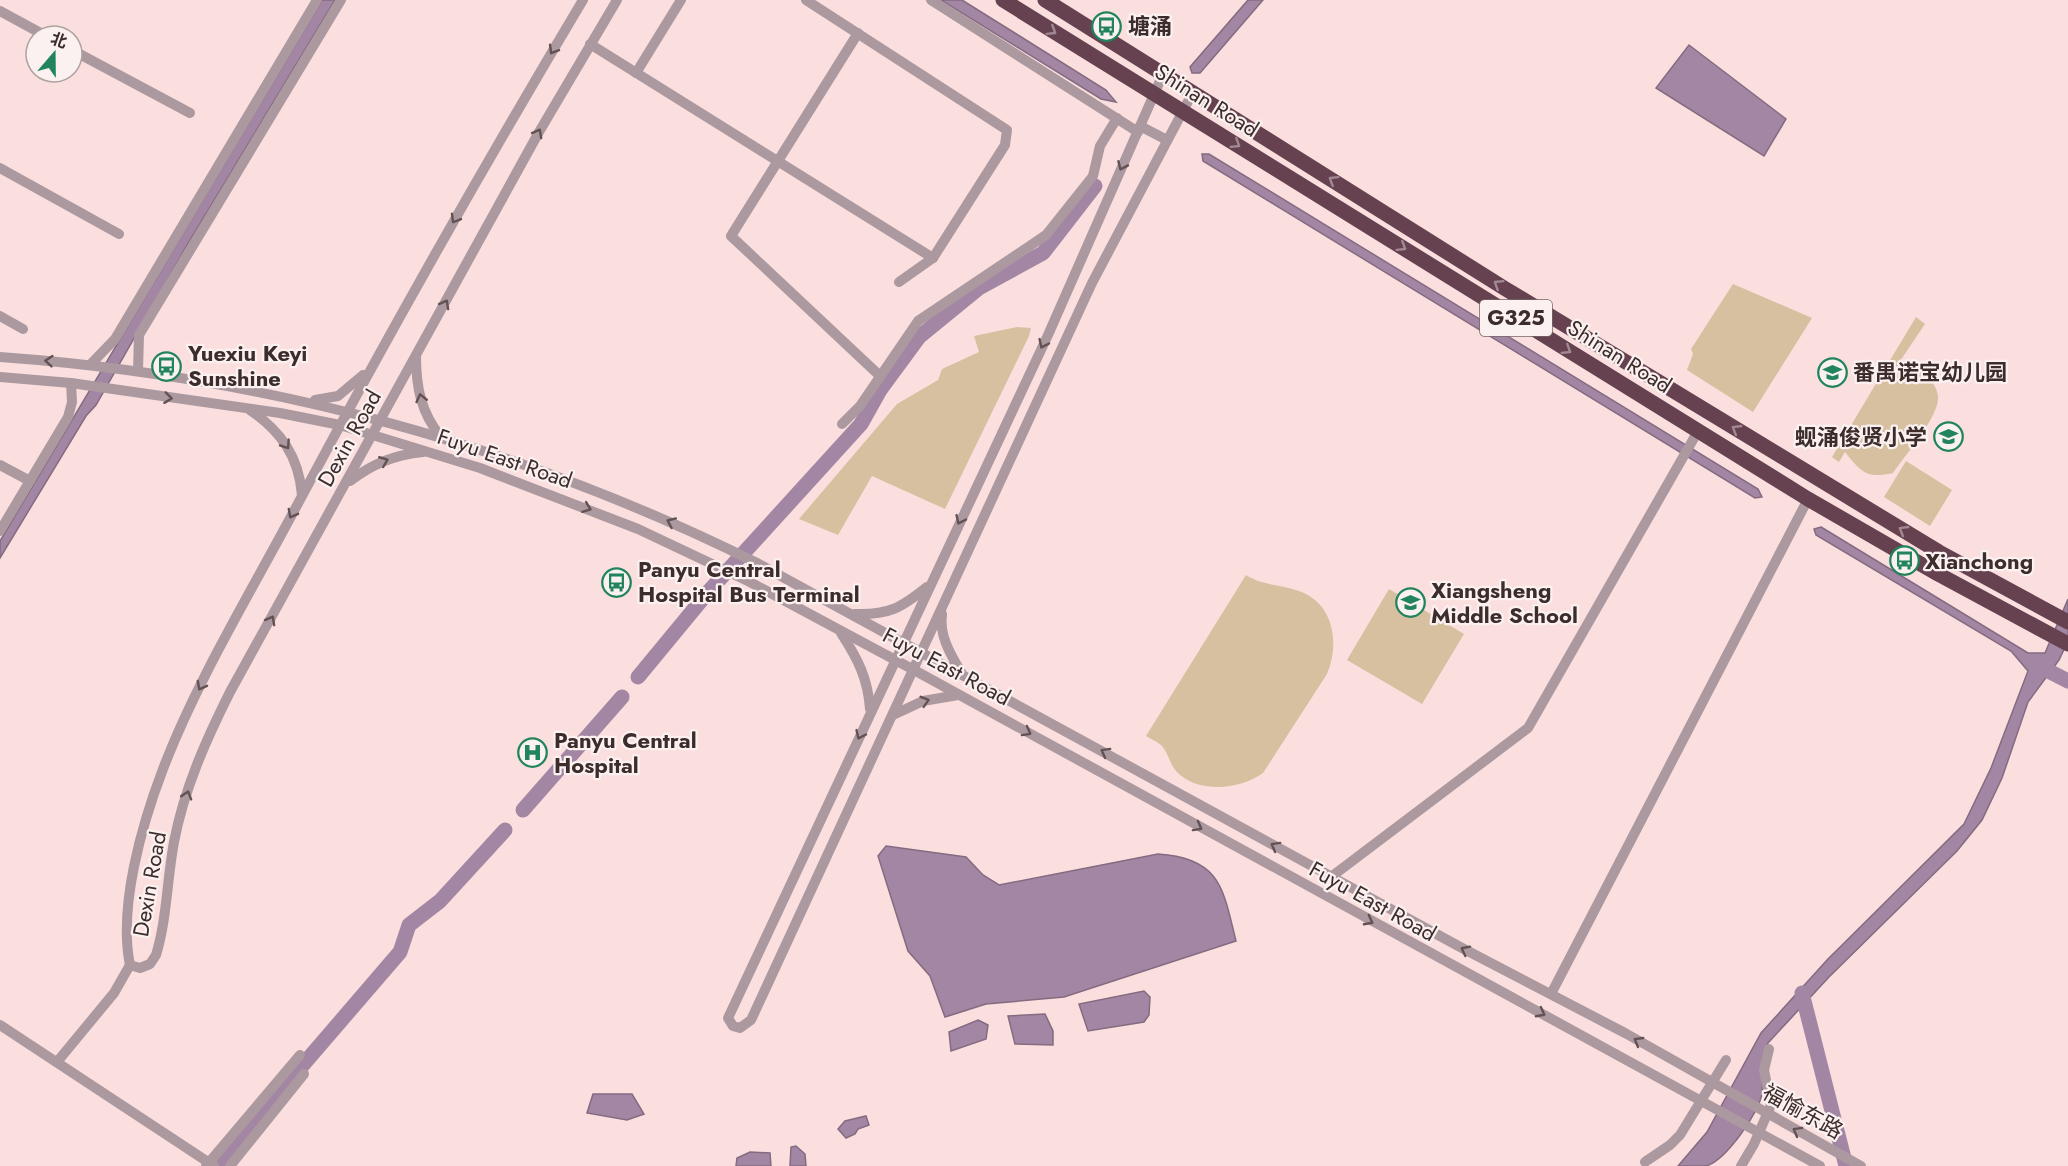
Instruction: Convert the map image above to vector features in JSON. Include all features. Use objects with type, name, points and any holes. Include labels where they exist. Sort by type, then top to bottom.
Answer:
[{"type":"highway","name":"Shinan Road","points":[[1003,0],[1210,128],[1695,437],[2068,644]]},
{"type":"highway","name":"Shinan Road","points":[[1045,0],[1504,288],[1939,552],[2068,622]]},
{"type":"highway","points":[[1127,77],[1138,58]]},
{"type":"highway","points":[[1210,128],[1221,110]]},
{"type":"street","points":[[94,365],[115,339],[317,0]]},
{"type":"street","points":[[138,371],[139,335],[341,0]]},
{"type":"street","name":"Dexin Road","points":[[583,0],[373,364],[196,695],[163,768],[137,861],[126,945],[130,965],[140,968],[150,964],[156,955],[175,839],[184,801],[208,736],[539,132],[617,0]]},
{"type":"street","points":[[636,73],[681,0]]},
{"type":"street","points":[[806,0],[1007,130],[1005,145],[933,258],[899,282]]},
{"type":"street","points":[[931,0],[1117,118],[1167,140]]},
{"type":"street","points":[[0,11],[24,24]]},
{"type":"street","points":[[858,33],[731,236],[880,376]]},
{"type":"street","points":[[590,44],[933,258]]},
{"type":"street","points":[[84,56],[190,113]]},
{"type":"street","points":[[1163,74],[1048,335],[728,1018],[733,1026],[740,1028],[751,1020],[1092,283],[1193,92]]},
{"type":"street","points":[[842,424],[860,406],[911,329],[924,316],[1046,235],[1093,176],[1100,146],[1117,118]]},
{"type":"street","points":[[0,168],[119,234]]},
{"type":"street","points":[[0,316],[23,329]]},
{"type":"street","points":[[416,355],[421,402],[428,422],[441,437]]},
{"type":"street","name":"Fuyu East Road","points":[[0,357],[138,371],[306,401],[382,419],[583,485],[757,563],[1725,1090]]},
{"type":"street","points":[[306,401],[338,396],[356,383],[373,364]]},
{"type":"street","name":"Fuyu East Road","points":[[0,377],[71,383],[110,391],[247,409],[340,425],[429,451],[600,513],[748,581],[1714,1108]]},
{"type":"street","points":[[0,531],[68,417],[72,402],[71,383]]},
{"type":"street","points":[[247,409],[270,424],[290,447],[301,477],[302,495]]},
{"type":"street","points":[[1331,877],[1527,728],[1695,437]]},
{"type":"street","points":[[345,485],[366,469],[385,459],[429,451]]},
{"type":"street","points":[[0,465],[30,481]]},
{"type":"street","points":[[1551,994],[1808,500]]},
{"type":"street","points":[[850,614],[886,613],[904,606],[929,585]]},
{"type":"street","points":[[828,624],[837,607]]},
{"type":"street","points":[[943,608],[943,634],[948,652],[962,675]]},
{"type":"street","points":[[839,630],[859,661],[868,686],[870,713]]},
{"type":"street","points":[[893,715],[922,701],[959,695]]},
{"type":"street","points":[[57,1062],[114,993],[130,965]]},
{"type":"street","points":[[0,1025],[210,1164],[300,1055]]},
{"type":"street","points":[[1741,1166],[1763,1112],[1771,1105],[1764,1070],[1769,1049]]},
{"type":"street","points":[[1648,1071],[1658,1052]]},
{"type":"street","points":[[1645,1162],[1670,1145],[1702,1101],[1726,1060]]},
{"type":"street","points":[[230,1166],[304,1074]]},
{"type":"street","name":"福愉东路","points":[[1725,1090],[1862,1166]]},
{"type":"street","name":"福愉东路","points":[[1714,1108],[1820,1166]]},
{"type":"shaded area","points":[[322,0],[335,0],[186,247],[96,405],[86,416],[0,558],[0,541]]},
{"type":"shaded area","points":[[941,0],[962,0],[1106,90],[1116,102],[1101,99]]},
{"type":"shaded area","points":[[1248,0],[1263,0],[1200,73],[1192,73],[1190,67]]},
{"type":"shaded area","points":[[1689,45],[1786,119],[1764,156],[1656,88]]},
{"type":"shaded area","points":[[1202,154],[1209,154],[1758,489],[1762,497],[1755,498],[1203,161]]},
{"type":"shaded area","points":[[1733,284],[1812,318],[1753,412],[1687,370],[1693,354],[1691,349]]},
{"type":"shaded area","points":[[1916,317],[1925,324],[1898,364],[1923,370],[1933,383],[1938,399],[1932,416],[1920,437],[1893,473],[1876,475],[1865,472],[1855,465],[1845,452],[1839,462],[1832,457]]},
{"type":"shaded area","points":[[1017,327],[1031,328],[1029,336],[945,509],[872,476],[838,535],[799,519],[897,404],[938,380],[942,369],[979,352],[974,336]]},
{"type":"shaded area","points":[[1906,461],[1952,490],[1930,526],[1884,497]]},
{"type":"shaded area","points":[[1821,527],[2028,653],[2045,653],[2068,599],[2068,641],[2059,660],[2028,702],[2002,778],[1982,820],[1957,851],[1829,977],[1768,1043],[1762,1062],[1760,1101],[1732,1146],[1706,1166],[1678,1166],[1707,1132],[1761,1033],[1828,959],[1964,824],[1991,768],[2028,671],[2011,651],[1816,535],[1814,529]]},
{"type":"shaded area","points":[[1246,575],[1259,581],[1299,591],[1320,605],[1331,626],[1333,650],[1331,662],[1327,674],[1263,773],[1254,779],[1231,786],[1207,786],[1195,783],[1176,771],[1162,746],[1146,736]]},
{"type":"shaded area","points":[[1389,589],[1464,634],[1422,704],[1347,660]]},
{"type":"shaded area","points":[[886,846],[966,857],[983,875],[999,885],[1158,854],[1179,857],[1195,862],[1216,880],[1227,906],[1236,941],[1064,997],[986,1004],[945,1017],[930,976],[908,951],[878,856]]},
{"type":"shaded area","points":[[1144,991],[1150,997],[1149,1015],[1144,1022],[1088,1031],[1079,1004]]},
{"type":"shaded area","points":[[1045,1014],[1053,1031],[1053,1045],[1015,1044],[1008,1016]]},
{"type":"shaded area","points":[[978,1020],[988,1025],[986,1039],[951,1051],[949,1032]]},
{"type":"shaded area","points":[[593,1094],[632,1094],[644,1114],[627,1120],[587,1113]]},
{"type":"shaded area","points":[[866,1116],[869,1125],[858,1129],[855,1134],[846,1138],[838,1129],[845,1121]]},
{"type":"shaded area","points":[[796,1146],[805,1154],[806,1166],[790,1166],[791,1147]]},
{"type":"shaded area","points":[[750,1152],[770,1153],[771,1166],[736,1166],[737,1158]]},
{"type":"waterway","points":[[638,677],[709,591],[861,424],[880,390],[919,337],[979,288],[1043,253],[1095,186]]},
{"type":"waterway","points":[[2033,663],[2068,681]]},
{"type":"waterway","points":[[523,810],[622,697]]},
{"type":"waterway","points":[[216,1166],[400,952],[409,925],[440,901],[505,830]]},
{"type":"waterway","points":[[1802,993],[1846,1166]]},
{"type":"place","name":"塘涌","points":[[1107,26]]},
{"type":"place","name":"Yuexiu Keyi Sunshine","points":[[167,366]]},
{"type":"place","name":"番禺诺宝幼儿园","points":[[1832,372]]},
{"type":"place","name":"蚬涌俊贤小学","points":[[1948,437]]},
{"type":"place","name":"Xianchong","points":[[1904,561]]},
{"type":"place","name":"Panyu Central Hospital Bus Terminal","points":[[617,582]]},
{"type":"place","name":"Xiangsheng Middle School","points":[[1410,603]]},
{"type":"place","name":"Panyu Central Hospital","points":[[533,753]]}]
